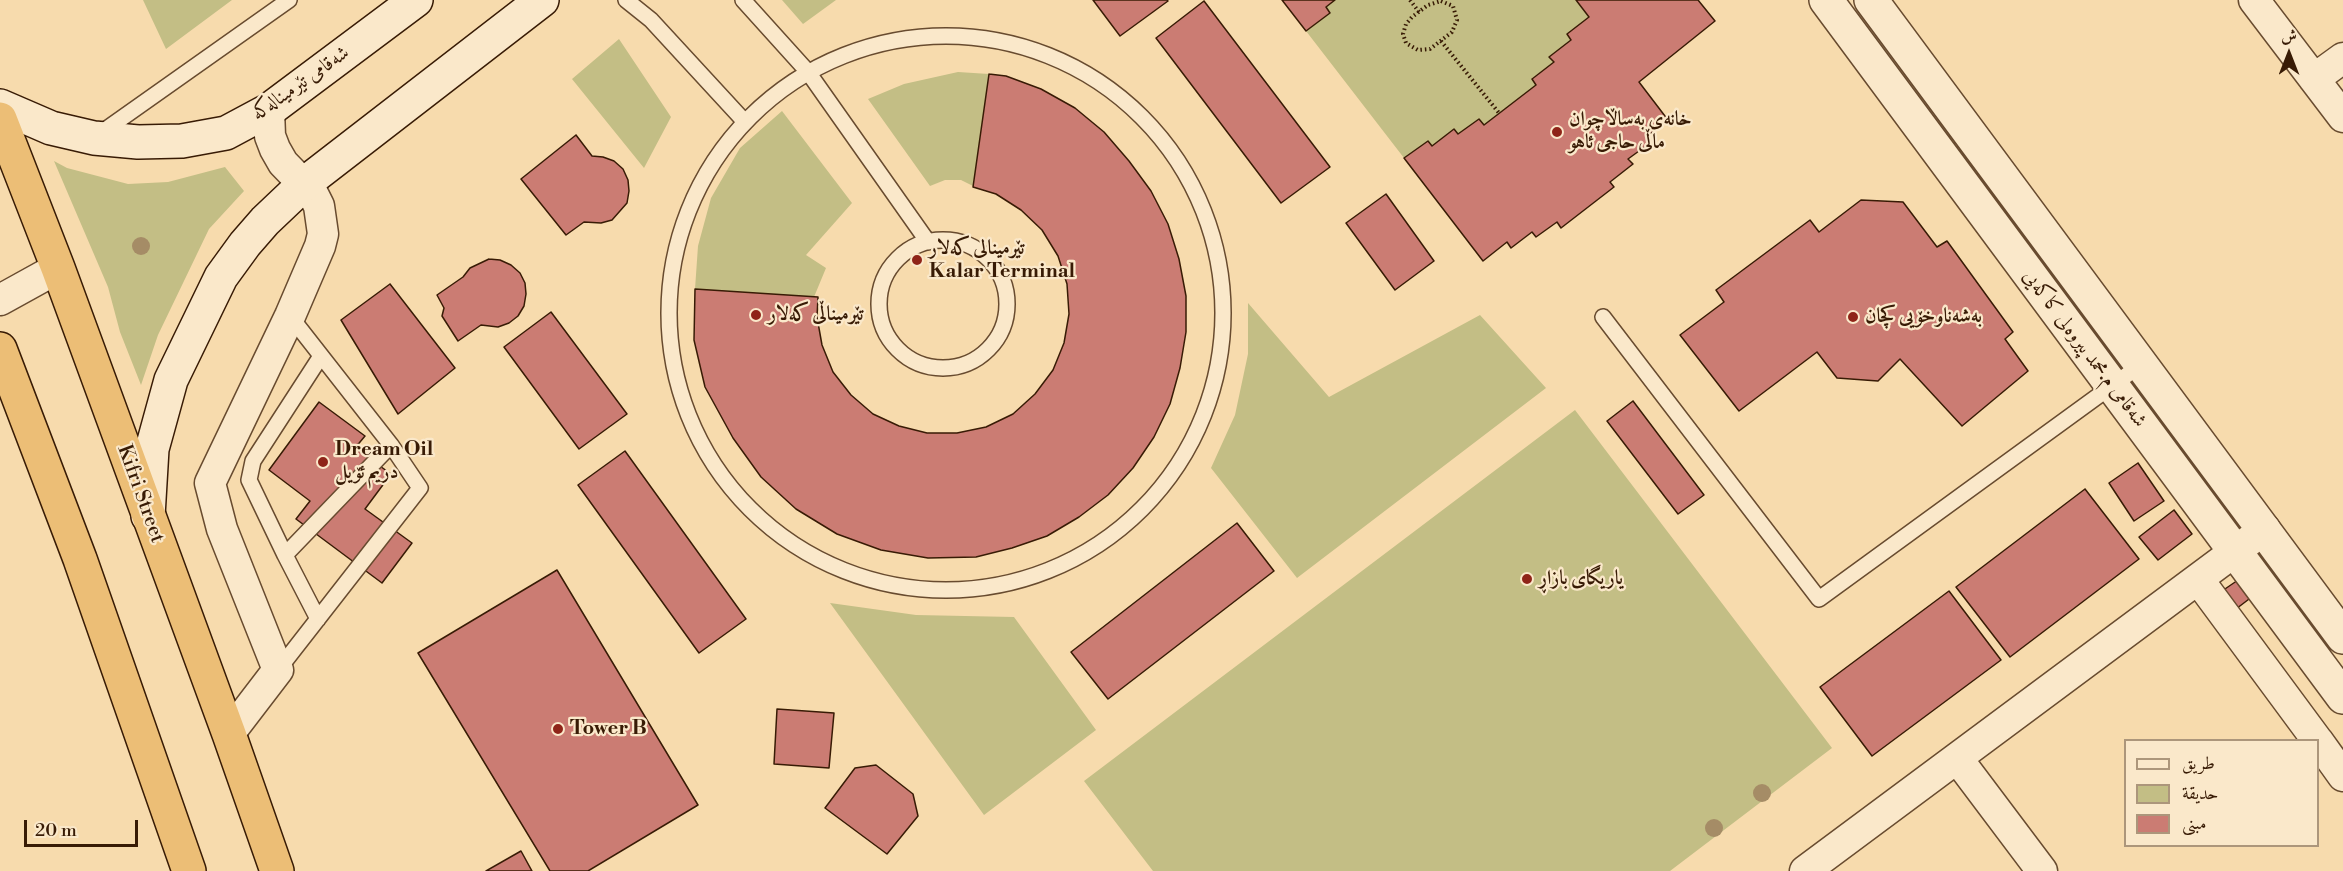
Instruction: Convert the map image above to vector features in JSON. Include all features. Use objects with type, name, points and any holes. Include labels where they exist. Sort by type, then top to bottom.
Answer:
[{"type":"highway","name":"Kifri Street","points":[[0,119],[229,734],[277,871]]},
{"type":"highway","points":[[0,349],[80,559],[189,871]]},
{"type":"street","name":"شەقامی تێرمینالەکە","points":[[0,106],[51,128],[94,138],[138,142],[182,141],[226,133],[269,110],[416,0]]},
{"type":"street","points":[[148,518],[152,449],[171,380],[221,277],[245,244],[264,221],[304,184],[542,0]]},
{"type":"street","name":"شەقامی م.محمد پیروەلی کاکەیی","points":[[1826,0],[2343,698]]},
{"type":"street","points":[[2254,0],[2343,117]]},
{"type":"street","points":[[1846,27],[1874,1]]},
{"type":"street","name":"شەقامی م.محمد پیروەلی کاکەیی","points":[[1874,1],[2343,637]]},
{"type":"street","points":[[2314,79],[2343,58]]},
{"type":"street","points":[[229,734],[278,670],[222,529],[210,483],[290,316],[320,246],[322,234],[319,206],[313,194],[283,163],[275,149],[270,136],[269,110]]},
{"type":"street","points":[[0,300],[57,268]]},
{"type":"street","points":[[1804,871],[2265,530]]},
{"type":"street","points":[[2198,579],[2316,739]]},
{"type":"street","points":[[2319,744],[2343,776]]},
{"type":"street","points":[[1957,758],[2042,871]]},
{"type":"lane","points":[[94,138],[289,0]]},
{"type":"lane","points":[[626,0],[651,20],[745,122]]},
{"type":"lane","points":[[743,0],[808,72],[928,242]]},
{"type":"lane","points":[[961,36],[1000,41],[1039,51],[1075,67],[1109,88],[1139,113],[1166,142],[1192,184],[1205,212],[1217,249],[1223,288],[1224,327],[1219,366],[1209,405],[1193,441],[1173,474],[1147,505],[1118,531],[1076,558],[1049,571],[1011,583],[972,589],[932,590],[893,585],[854,575],[818,559],[784,538],[754,513],[734,491],[705,451],[687,416],[669,339],[668,299],[673,260],[683,222],[699,186],[719,152],[745,122],[775,94],[808,72],[844,55],[882,43],[921,37],[961,36]]},
{"type":"lane","points":[[949,240],[970,246],[995,266],[1004,286],[1007,296],[1006,318],[998,337],[984,354],[966,364],[934,368],[914,362],[890,342],[881,323],[878,303],[882,282],[887,272],[909,250],[928,242],[949,240]]},
{"type":"lane","points":[[278,670],[420,488],[390,445],[290,316]]},
{"type":"lane","points":[[1603,317],[1819,599],[2142,364]]},
{"type":"lane","points":[[318,619],[249,480],[253,460],[321,356]]},
{"type":"lane","points":[[285,555],[390,445]]},
{"type":"path","points":[[1410,0],[1419,12]]},
{"type":"path","points":[[1441,2],[1453,6],[1457,20],[1452,32],[1441,41],[1430,49],[1418,50],[1406,43],[1403,34],[1406,24],[1419,12],[1428,5],[1441,2]]},
{"type":"path","points":[[1441,41],[1499,113]]},
{"type":"green space","points":[[143,0],[232,0],[166,49]]},
{"type":"green space","points":[[782,0],[836,0],[803,24]]},
{"type":"green space","points":[[1335,0],[1576,0],[1589,17],[1571,40],[1550,56],[1554,62],[1532,78],[1536,85],[1484,125],[1458,134],[1454,129],[1432,146],[1428,141],[1404,158],[1306,31],[1330,13],[1326,7]]},
{"type":"green space","points":[[619,39],[671,117],[644,168],[572,79]]},
{"type":"green space","points":[[958,72],[989,74],[973,186],[961,180],[945,180],[930,186],[868,99],[904,84]]},
{"type":"green space","points":[[782,111],[852,203],[806,255],[826,268],[814,297],[695,289],[698,246],[711,198],[740,148]]},
{"type":"green space","points":[[54,161],[67,168],[128,184],[168,182],[225,167],[244,191],[209,229],[158,335],[141,385],[120,332],[108,287]]},
{"type":"green space","points":[[1248,303],[1329,397],[1480,315],[1546,388],[1297,578],[1211,468],[1235,415],[1248,354]]},
{"type":"green space","name":"یاریگای بازاڕ","points":[[1575,410],[1832,748],[1670,871],[1153,871],[1084,781]]},
{"type":"green space","points":[[830,603],[916,615],[1014,617],[1096,730],[984,815]]},
{"type":"building","points":[[1093,0],[1167,0],[1168,1],[1120,36]]},
{"type":"building","points":[[1282,0],[1335,0],[1326,7],[1330,13],[1306,31]]},
{"type":"building","name":"خانەی بەساڵاچوان ماڵی حاجی ئاهو","points":[[1576,0],[1698,0],[1715,21],[1639,82],[1668,120],[1646,137],[1650,143],[1628,159],[1633,164],[1610,182],[1614,187],[1561,228],[1557,222],[1536,237],[1532,232],[1511,248],[1507,242],[1483,261],[1404,158],[1428,141],[1432,146],[1454,129],[1458,134],[1479,119],[1484,125],[1536,85],[1532,79],[1554,62],[1549,57],[1571,40],[1567,34],[1589,17]]},
{"type":"building","points":[[1204,1],[1330,167],[1281,203],[1156,38]]},
{"type":"building","name":"تێرمیناڵی کەلار","points":[[989,74],[1006,76],[1041,89],[1075,108],[1104,132],[1151,191],[1168,224],[1179,259],[1186,296],[1186,332],[1180,368],[1170,404],[1154,437],[1133,468],[1108,495],[1079,517],[1047,536],[976,557],[928,558],[881,550],[837,534],[796,509],[761,477],[733,438],[705,387],[694,340],[695,289],[818,297],[817,317],[822,345],[833,372],[851,395],[873,414],[899,426],[927,433],[957,433],[986,427],[1013,414],[1035,394],[1053,370],[1064,343],[1069,314],[1067,284],[1058,256],[1042,230],[1021,210],[996,194],[973,187]]},
{"type":"building","points":[[576,135],[592,156],[614,161],[623,169],[628,180],[629,191],[627,203],[612,220],[601,223],[584,222],[566,235],[521,179]]},
{"type":"building","points":[[1386,194],[1434,261],[1395,290],[1346,223]]},
{"type":"building","name":"بەشەناوخۆیی کچان","points":[[1861,200],[1903,202],[1937,247],[1947,241],[2013,332],[2005,339],[2028,371],[1962,426],[1900,359],[1878,381],[1837,378],[1817,352],[1739,411],[1680,335],[1724,302],[1716,290],[1810,220],[1819,232]]},
{"type":"building","points":[[489,259],[500,260],[511,265],[520,273],[525,283],[524,306],[518,316],[509,323],[498,327],[481,325],[458,341],[442,316],[444,308],[437,295],[463,277],[470,268]]},
{"type":"building","points":[[390,284],[455,368],[398,414],[341,320]]},
{"type":"building","points":[[551,312],[627,414],[579,449],[504,347]]},
{"type":"building","points":[[1633,401],[1704,495],[1678,514],[1607,421]]},
{"type":"building","points":[[319,402],[365,436],[355,448],[391,474],[365,509],[412,543],[382,583],[296,519],[310,501],[269,470]]},
{"type":"building","points":[[625,451],[746,619],[699,653],[578,485]]},
{"type":"building","points":[[2138,463],[2164,501],[2134,521],[2109,483]]},
{"type":"building","points":[[2085,489],[2139,559],[2010,657],[1956,587]]},
{"type":"building","points":[[2174,510],[2192,534],[2158,560],[2139,537]]},
{"type":"building","points":[[1237,523],[1274,571],[1108,699],[1071,652]]},
{"type":"building","name":"Tower B","points":[[557,570],[698,805],[588,871],[550,871],[418,653]]},
{"type":"building","points":[[2244,576],[2257,593],[2232,612],[2219,593]]},
{"type":"building","points":[[1949,591],[2001,660],[1872,756],[1820,687]]},
{"type":"building","points":[[777,709],[834,713],[829,768],[774,764]]},
{"type":"building","points":[[876,765],[913,794],[918,816],[887,854],[825,808],[855,768]]},
{"type":"building","points":[[521,851],[532,871],[486,871]]},
{"type":"place","name":"خانەی بەساڵاچوان ماڵی حاجی ئاهو","points":[[1557,132]]},
{"type":"place","name":"تێرمینالی کەلار Kalar Terminal","points":[[917,260]]},
{"type":"place","name":"تێرمیناڵی کەلار","points":[[756,315]]},
{"type":"place","name":"بەشەناوخۆیی کچان","points":[[1853,317]]},
{"type":"place","name":"Dream Oil دریم ئۆیل","points":[[323,462]]},
{"type":"place","name":"یاریگای بازاڕ","points":[[1527,579]]},
{"type":"place","name":"Tower B","points":[[558,729]]}]
